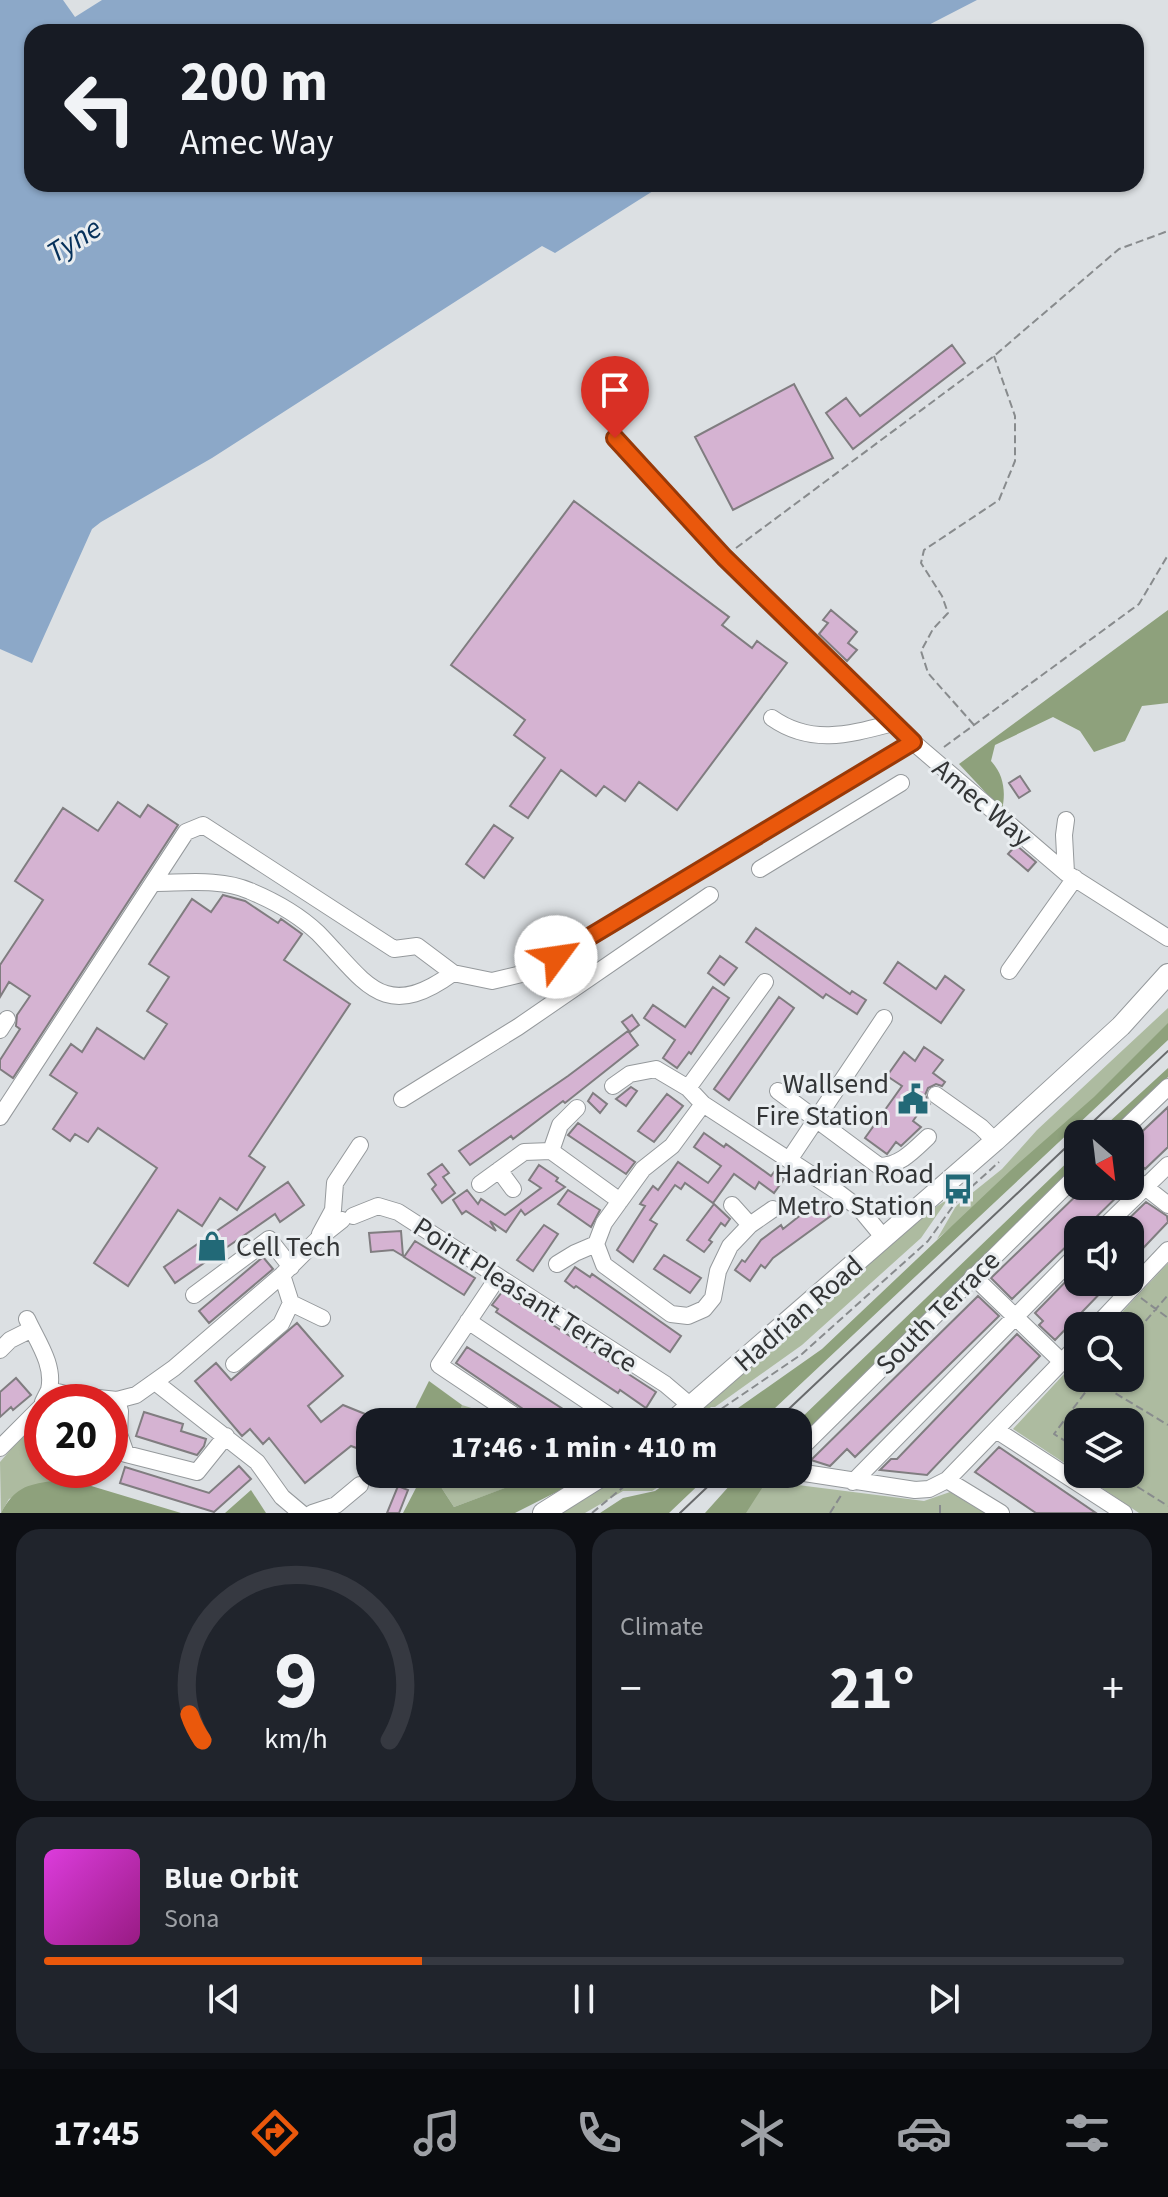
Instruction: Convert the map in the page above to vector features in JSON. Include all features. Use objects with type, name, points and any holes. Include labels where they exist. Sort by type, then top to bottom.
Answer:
[{"type":"main road","name":"Hadrian Road","points":[[702,1408],[884,1238],[1000,1148],[1168,974]]},
{"type":"main road","points":[[543,1513],[583,1488]]},
{"type":"street","name":"Amec Way","points":[[615,438],[724,557],[913,742],[1071,875],[1168,938]]},
{"type":"street","points":[[772,718],[799,732],[828,737],[893,723]]},
{"type":"street","points":[[0,1117],[186,832],[203,825],[394,949],[417,946],[453,973],[492,981],[534,971],[913,742]]},
{"type":"street","points":[[846,782],[862,807]]},
{"type":"street","points":[[760,869],[901,783]]},
{"type":"street","points":[[786,818],[802,843]]},
{"type":"street","points":[[1009,971],[1071,875],[1064,835],[1066,820]]},
{"type":"street","points":[[153,883],[219,883],[247,889],[300,918],[361,981],[377,992],[396,996],[417,994],[453,973]]},
{"type":"street","points":[[402,1099],[518,1027],[710,895]]},
{"type":"street","points":[[648,901],[666,926]]},
{"type":"street","points":[[688,1088],[765,982]]},
{"type":"street","points":[[789,1160],[884,1018]]},
{"type":"street","points":[[613,1086],[630,1074],[656,1069],[688,1088],[703,1104],[860,1209],[884,1238]]},
{"type":"street","points":[[1134,1120],[1168,1087]]},
{"type":"street","points":[[778,1091],[879,1166],[891,1166],[902,1161],[928,1137]]},
{"type":"street","points":[[936,1095],[981,1127],[1000,1148]]},
{"type":"street","points":[[703,1104],[672,1146],[643,1169],[604,1223],[596,1244],[604,1265],[671,1314],[688,1316],[704,1309],[713,1298],[718,1271],[730,1246],[750,1225],[773,1209]]},
{"type":"street","points":[[551,1151],[560,1125],[577,1108]]},
{"type":"street","points":[[128,1397],[155,1382],[286,1271],[318,1239],[333,1210],[335,1183],[360,1145]]},
{"type":"street","points":[[480,1184],[524,1152],[551,1151],[620,1201]]},
{"type":"street","points":[[1168,1165],[1144,1187],[1168,1205]]},
{"type":"street","points":[[499,1170],[513,1189]]},
{"type":"street","name":"South Terrace","points":[[812,1437],[1064,1188]]},
{"type":"street","points":[[1115,1216],[1131,1200]]},
{"type":"street","points":[[732,1205],[750,1225]]},
{"type":"street","name":"Point Pleasant Terrace","points":[[318,1239],[348,1218],[378,1206],[398,1212],[665,1384],[690,1408]]},
{"type":"street","points":[[194,1295],[269,1239],[286,1271],[291,1303],[281,1324],[234,1364]]},
{"type":"street","points":[[557,1264],[596,1244]]},
{"type":"street","points":[[1144,1275],[1168,1250]]},
{"type":"street","points":[[849,1482],[1064,1267]]},
{"type":"street","points":[[812,1475],[922,1490],[936,1487],[947,1480],[1062,1362],[973,1276]]},
{"type":"street","points":[[498,1277],[439,1365],[503,1408]]},
{"type":"street","points":[[1109,1312],[1124,1296]]},
{"type":"street","points":[[291,1303],[322,1318]]},
{"type":"street","points":[[468,1321],[598,1408]]},
{"type":"street","points":[[0,1350],[29,1324],[44,1352],[50,1384]]},
{"type":"street","points":[[155,1382],[257,1462],[282,1497],[301,1513]]},
{"type":"street","points":[[0,1448],[24,1422]]},
{"type":"street","points":[[996,1430],[1124,1513]]},
{"type":"street","points":[[128,1455],[197,1472],[226,1436]]},
{"type":"street","points":[[947,1480],[1001,1513]]},
{"type":"street","points":[[312,1513],[336,1505],[356,1488]]},
{"type":"path","points":[[724,557],[994,356],[1119,249],[1168,231]]},
{"type":"path","points":[[974,725],[928,673],[921,651],[933,629],[948,613],[942,596],[921,563],[924,550],[999,500],[1015,461],[1015,416],[994,356]]},
{"type":"path","points":[[930,757],[1139,604],[1168,555]]},
{"type":"path","points":[[722,1408],[802,1354],[928,1241],[1000,1148]]},
{"type":"path","points":[[1144,1323],[1168,1295]]},
{"type":"path","points":[[1138,1296],[1168,1318]]},
{"type":"path","points":[[1116,1392],[1168,1425]]},
{"type":"path","points":[[1064,1421],[1054,1434],[1064,1440]]},
{"type":"path","points":[[830,1513],[849,1482]]},
{"type":"path","points":[[592,1513],[622,1488]]},
{"type":"path","points":[[1139,1488],[1168,1506]]},
{"type":"green space","points":[[1168,610],[1168,703],[1142,706],[1125,741],[1094,752],[1080,731],[1053,717],[995,745],[991,761],[1003,784],[1002,810],[959,764]]},
{"type":"green space","points":[[1168,1008],[1168,1030],[1074,1120],[1064,1120],[1064,1129],[1018,1173],[937,1239],[956,1206],[1002,1169],[1037,1130]]},
{"type":"green space","points":[[1168,1023],[1168,1040],[1083,1120],[1068,1120]]},
{"type":"green space","points":[[1168,1068],[1168,1077],[1123,1120],[1111,1120]]},
{"type":"green space","points":[[1064,1123],[1064,1137],[775,1408],[738,1408],[822,1349]]},
{"type":"green space","points":[[1064,1165],[1064,1179],[812,1427],[812,1408]]},
{"type":"green space","points":[[948,1199],[921,1238],[802,1345],[715,1407],[698,1408],[904,1228]]},
{"type":"green space","points":[[1168,1263],[1168,1513],[1139,1513],[1102,1488],[1144,1488],[1144,1408],[1064,1408],[1064,1463],[1013,1429],[1064,1374],[1064,1392],[1144,1392],[1144,1312],[1122,1312],[1137,1296],[1144,1296],[1144,1289]]},
{"type":"green space","points":[[429,1381],[462,1405],[461,1408],[416,1408]]},
{"type":"green space","points":[[24,1436],[24,1488],[35,1488],[9,1499],[1,1513],[0,1462]]},
{"type":"green space","points":[[812,1487],[924,1501],[950,1492],[985,1513],[740,1513],[758,1488]]},
{"type":"green space","points":[[98,1488],[181,1513],[1,1513],[22,1489]]},
{"type":"green space","points":[[416,1488],[442,1488],[454,1507],[505,1488],[564,1488],[515,1513],[403,1513]]},
{"type":"green space","points":[[442,1488],[505,1488],[454,1507]]},
{"type":"green space","points":[[596,1488],[657,1488],[652,1491],[623,1491],[585,1513],[558,1513]]},
{"type":"green space","points":[[659,1488],[695,1488],[669,1513],[600,1513],[623,1498]]},
{"type":"green space","points":[[727,1488],[762,1488],[746,1513],[705,1513]]},
{"type":"green space","points":[[251,1490],[266,1513],[225,1513]]},
{"type":"water","name":"Tyne","points":[[0,0],[63,0],[75,17],[102,0],[977,0],[930,24],[24,24],[24,192],[651,192],[555,253],[542,246],[212,458],[101,522],[92,529],[32,663],[0,649]]},
{"type":"building","points":[[952,345],[965,363],[853,449],[826,413],[846,398],[860,416]]},
{"type":"building","points":[[794,384],[833,458],[733,510],[695,437]]},
{"type":"building","points":[[574,501],[729,617],[722,625],[752,648],[757,641],[787,663],[677,810],[639,782],[625,801],[604,786],[596,796],[561,770],[528,818],[510,806],[545,758],[514,735],[525,720],[451,665]]},
{"type":"building","points":[[831,610],[857,632],[848,643],[857,650],[847,661],[819,634],[828,623],[823,620]]},
{"type":"building","points":[[1020,776],[1030,791],[1019,798],[1009,783]]},
{"type":"building","points":[[118,802],[140,817],[148,805],[178,825],[13,1078],[0,1069],[0,1060],[20,1029],[16,1026],[17,1015],[30,996],[9,982],[0,997],[0,965],[43,900],[15,881],[63,808],[98,831]]},
{"type":"building","points":[[494,825],[513,838],[484,878],[466,864]]},
{"type":"building","points":[[1016,845],[1036,862],[1028,871],[1008,854]]},
{"type":"building","points":[[223,895],[245,901],[278,923],[281,919],[302,934],[284,960],[350,1004],[249,1156],[265,1167],[237,1210],[220,1198],[202,1226],[178,1210],[128,1286],[94,1263],[157,1168],[98,1128],[88,1142],[75,1134],[70,1141],[53,1129],[77,1093],[50,1075],[71,1044],[82,1052],[97,1028],[144,1059],[167,1024],[147,1011],[169,977],[149,964],[192,899],[211,912]]},
{"type":"building","points":[[756,928],[850,994],[852,991],[866,1000],[857,1014],[826,994],[823,998],[746,942]]},
{"type":"building","points":[[720,956],[737,968],[724,985],[708,973]]},
{"type":"building","points":[[898,962],[936,989],[945,976],[964,990],[941,1023],[884,983]]},
{"type":"building","points":[[713,987],[729,998],[691,1054],[689,1052],[677,1068],[663,1058],[675,1040],[644,1018],[653,1005],[685,1027]]},
{"type":"building","points":[[779,997],[794,1008],[729,1100],[714,1089]]},
{"type":"building","points":[[632,1015],[639,1025],[630,1032],[622,1022]]},
{"type":"building","points":[[628,1031],[638,1045],[565,1103],[563,1101],[513,1139],[511,1136],[470,1165],[459,1151],[568,1076]]},
{"type":"building","name":"Wallsend Fire Station","points":[[924,1047],[943,1060],[933,1073],[945,1082],[942,1086],[936,1084],[928,1088],[925,1095],[930,1104],[925,1104],[913,1121],[921,1127],[901,1146],[896,1142],[887,1154],[865,1138],[902,1086],[887,1076],[904,1052],[915,1061]]},
{"type":"building","points":[[631,1087],[637,1091],[626,1106],[616,1099]]},
{"type":"building","points":[[593,1093],[607,1104],[600,1113],[588,1101]]},
{"type":"building","points":[[667,1094],[683,1106],[654,1142],[638,1131]]},
{"type":"building","points":[[1168,1107],[1168,1147],[1145,1169],[1144,1168],[1144,1130]]},
{"type":"building","points":[[578,1123],[635,1162],[626,1174],[568,1135]]},
{"type":"building","points":[[704,1133],[724,1147],[726,1144],[771,1176],[774,1172],[784,1179],[774,1193],[759,1182],[755,1189],[734,1174],[713,1203],[685,1183],[681,1189],[675,1185],[650,1220],[657,1224],[633,1262],[617,1250],[645,1206],[640,1204],[653,1186],[658,1190],[678,1162],[708,1183],[721,1166],[694,1147]]},
{"type":"building","points":[[442,1164],[449,1173],[443,1177],[455,1193],[442,1203],[432,1189],[436,1185],[428,1174]]},
{"type":"building","points":[[539,1165],[565,1187],[525,1215],[521,1210],[506,1232],[490,1221],[496,1231],[466,1211],[462,1214],[453,1200],[467,1190],[478,1204],[481,1199],[505,1215],[541,1188],[529,1180]]},
{"type":"building","points":[[288,1182],[304,1205],[280,1222],[275,1214],[175,1283],[164,1267]]},
{"type":"building","points":[[568,1190],[600,1210],[591,1227],[558,1204]]},
{"type":"building","points":[[821,1199],[832,1215],[773,1258],[765,1268],[761,1265],[750,1281],[735,1270],[761,1240],[781,1225],[783,1229]]},
{"type":"building","points":[[1072,1200],[1114,1200],[1097,1216],[1064,1216],[1064,1249],[1012,1299],[991,1278]]},
{"type":"building","points":[[1146,1202],[1167,1216],[1168,1222],[1144,1247],[1144,1216],[1132,1216]]},
{"type":"building","points":[[714,1204],[730,1219],[725,1226],[721,1223],[704,1252],[687,1240]]},
{"type":"building","points":[[544,1225],[558,1234],[533,1271],[517,1260]]},
{"type":"building","points":[[401,1231],[403,1256],[393,1250],[371,1252],[369,1233]]},
{"type":"building","points":[[415,1241],[475,1278],[464,1295],[404,1257]]},
{"type":"building","points":[[664,1255],[701,1278],[690,1293],[654,1269]]},
{"type":"building","points":[[263,1257],[273,1269],[209,1323],[199,1311]]},
{"type":"building","points":[[575,1267],[590,1277],[592,1274],[681,1336],[670,1352],[565,1281]]},
{"type":"building","points":[[1064,1283],[1064,1296],[1097,1296],[1082,1312],[1064,1312],[1064,1331],[1055,1340],[1039,1325],[1043,1321],[1035,1313]]},
{"type":"building","points":[[502,1292],[656,1392],[646,1408],[620,1390],[618,1393],[496,1312],[498,1309],[492,1305]]},
{"type":"building","points":[[978,1296],[999,1316],[855,1457],[847,1449],[830,1466],[812,1459]]},
{"type":"building","points":[[297,1323],[343,1376],[308,1406],[321,1422],[343,1405],[356,1410],[356,1448],[351,1446],[305,1483],[269,1438],[263,1444],[250,1429],[242,1436],[195,1381],[216,1363],[231,1380]]},
{"type":"building","points":[[1017,1334],[1040,1356],[927,1475],[880,1470],[891,1459],[897,1459]]},
{"type":"building","points":[[467,1347],[561,1408],[522,1408],[456,1363]]},
{"type":"building","points":[[16,1378],[24,1387],[24,1401],[0,1417],[0,1392]]},
{"type":"building","points":[[144,1412],[183,1424],[181,1431],[206,1439],[204,1446],[197,1455],[136,1436]]},
{"type":"building","points":[[999,1447],[1096,1513],[1036,1513],[975,1472]]},
{"type":"building","points":[[239,1466],[251,1479],[214,1512],[128,1485],[128,1468],[209,1493]]},
{"type":"building","points":[[397,1488],[408,1490],[399,1513],[387,1513]]},
{"type":"tram line","points":[[1095,1120],[1168,1051]]},
{"type":"tram line","points":[[790,1408],[1064,1149]]},
{"type":"tram line","points":[[680,1513],[706,1488]]},
{"type":"place","name":"Wallsend Fire Station","points":[[913,1099]]},
{"type":"place","name":"Hadrian Road Metro Station","points":[[958,1189]]},
{"type":"place","name":"Cell Tech","points":[[212,1246]]},
{"type":"route","points":[[556,957],[913,742],[724,557],[615,438]]}]
